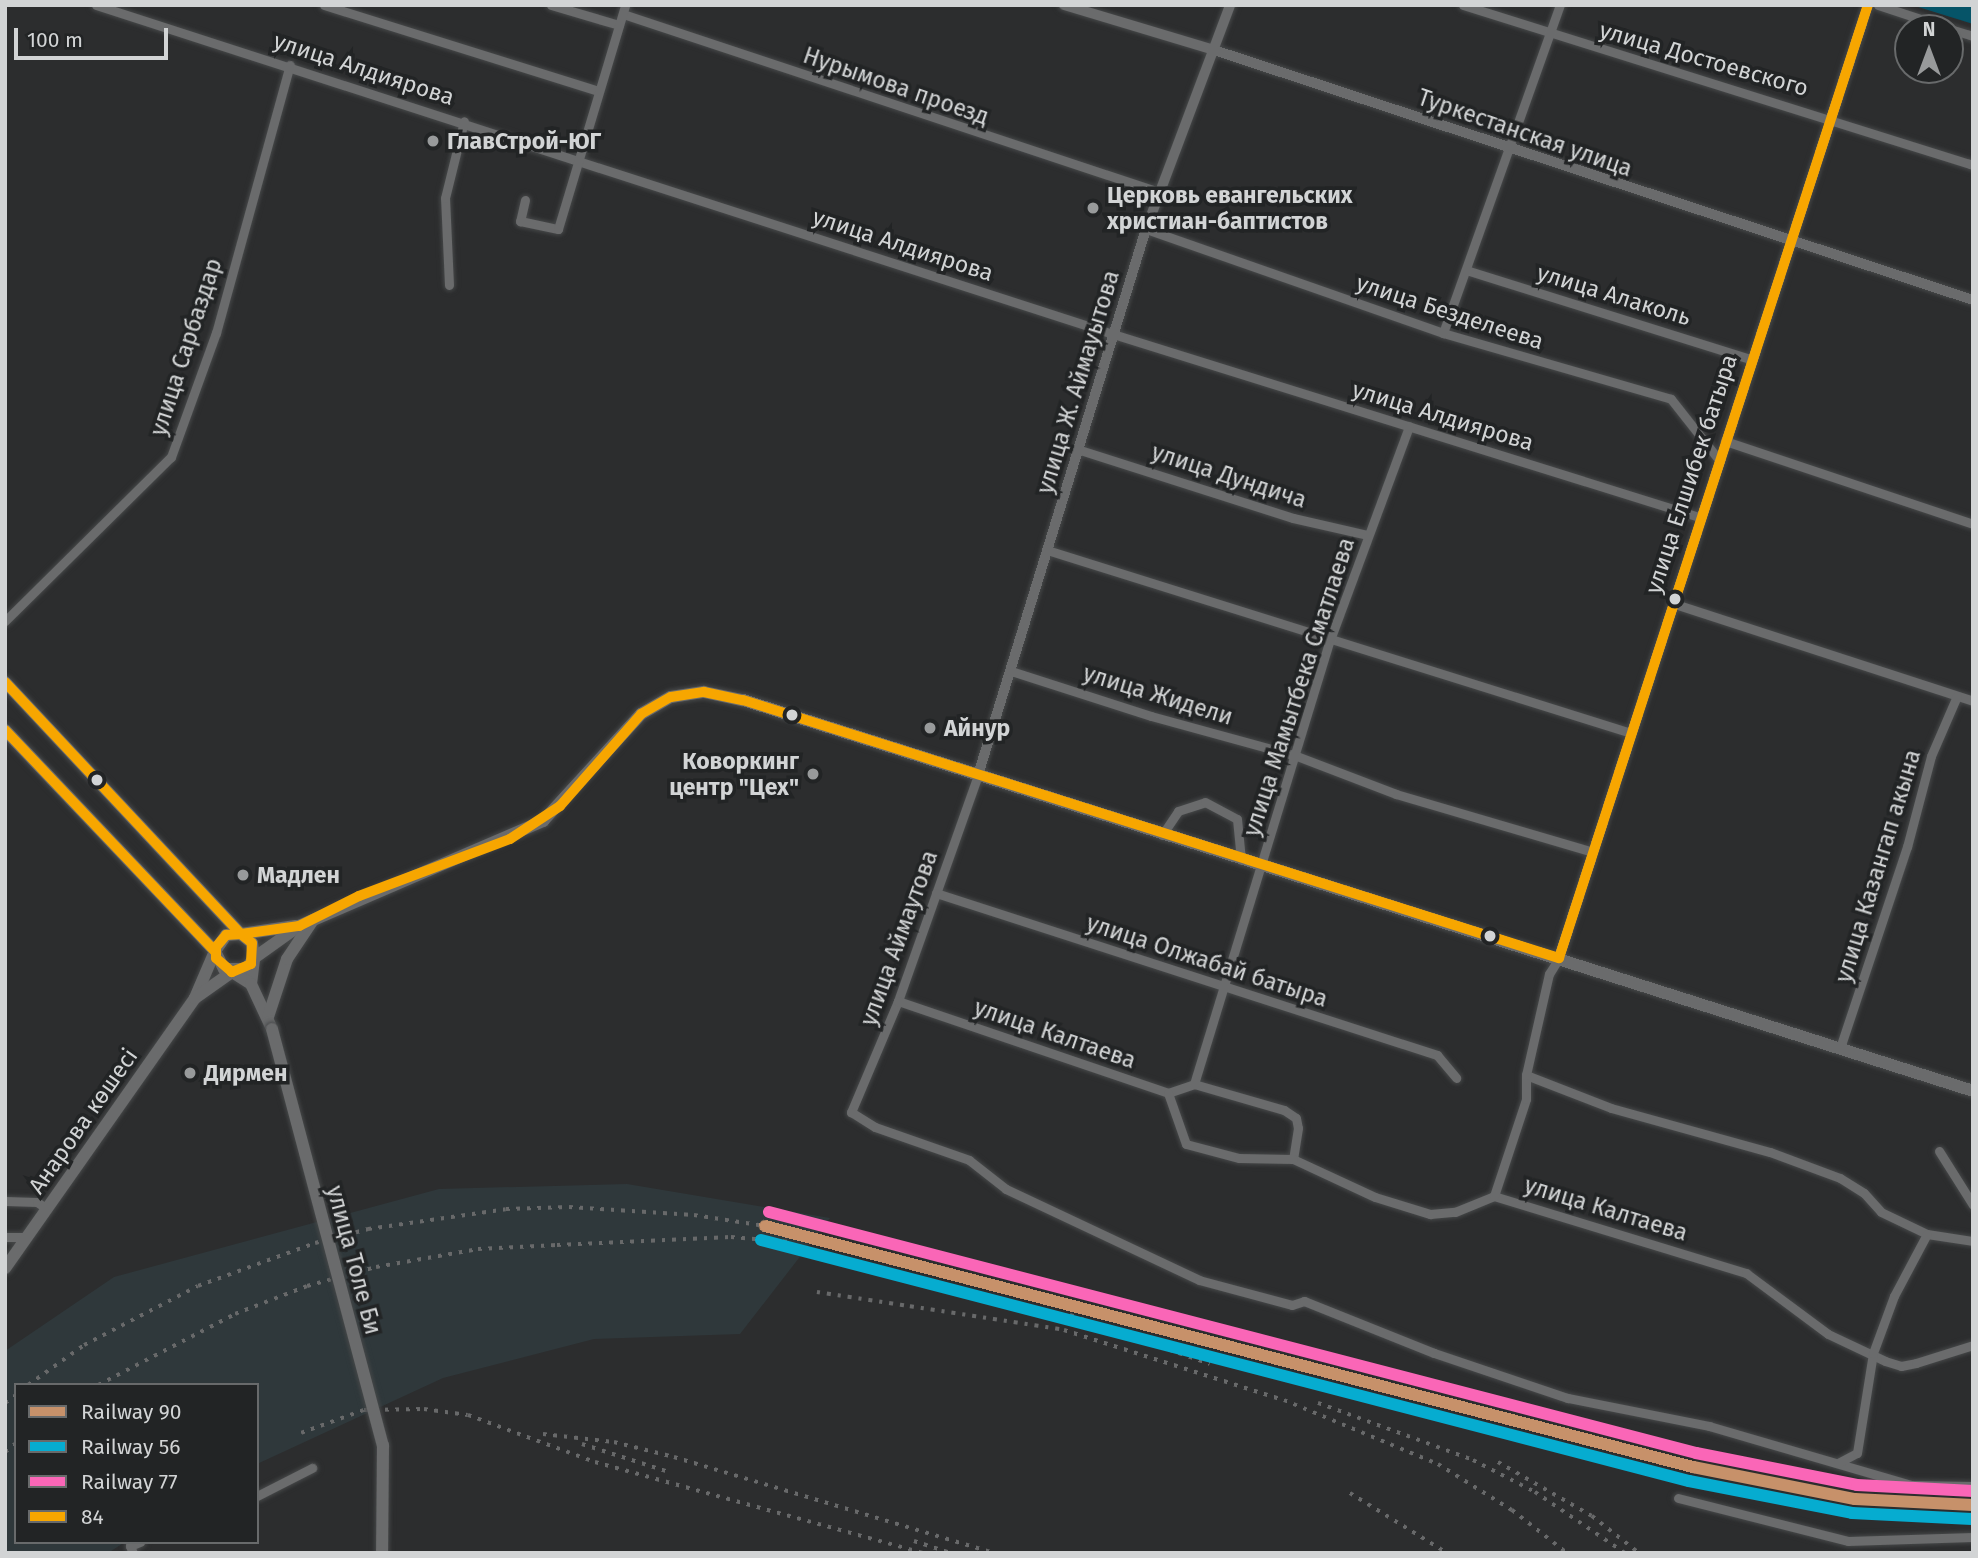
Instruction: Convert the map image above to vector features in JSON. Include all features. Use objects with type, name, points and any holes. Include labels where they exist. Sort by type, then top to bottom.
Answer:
[{"type":"main road","points":[[5,682],[252,943],[254,958],[251,984],[218,964],[215,951],[5,730]]},
{"type":"main road","points":[[195,998],[232,972],[246,969],[254,958],[299,926],[510,839],[543,821],[641,714],[682,693],[704,692],[743,699],[1261,867],[1559,958],[1973,1091]]},
{"type":"main road","points":[[270,1023],[287,959],[315,918]]},
{"type":"main road","points":[[195,998],[215,951],[226,935],[299,926]]},
{"type":"main road","name":"улица Толе Би","points":[[251,984],[270,1023],[383,1445],[382,1553]]},
{"type":"main road","name":"Анарова көшесі","points":[[5,1268],[195,998]]},
{"type":"street","name":"улица Алдиярова","points":[[96,5],[464,121],[1114,334],[1699,517]]},
{"type":"street","points":[[324,5],[599,91]]},
{"type":"street","points":[[551,5],[619,25]]},
{"type":"street","name":"Туркестанская улица","points":[[1064,5],[1214,50],[1508,151],[1973,300]]},
{"type":"street","name":"улица Ж. Аймауытова","points":[[978,775],[1146,229],[1230,5]]},
{"type":"street","name":"улица Достоевского","points":[[1463,5],[1550,34],[1831,117],[1973,165]]},
{"type":"street","points":[[1443,333],[1560,5]]},
{"type":"street","name":"улица Елшибек батыра","points":[[1559,958],[1749,359],[1868,5]]},
{"type":"street","points":[[1878,5],[1906,14]]},
{"type":"street","points":[[525,200],[520,221],[558,229],[577,158],[624,10]]},
{"type":"street","name":"Нурымова проезд","points":[[624,10],[1159,192]]},
{"type":"street","name":"улица Сарбаздар","points":[[5,621],[171,457],[216,333],[290,65]]},
{"type":"street","points":[[449,285],[446,198],[464,121]]},
{"type":"street","name":"улица Безделеева","points":[[1146,229],[1443,333],[1671,399],[1718,460]]},
{"type":"street","name":"улица Алаколь","points":[[1466,270],[1749,359]]},
{"type":"street","name":"улица Мамытбека Сматлаева","points":[[1194,1084],[1330,640],[1409,425]]},
{"type":"street","points":[[1725,441],[1973,524]]},
{"type":"street","name":"улица Дундича","points":[[1080,450],[1293,518],[1368,536]]},
{"type":"street","points":[[1047,550],[1631,733]]},
{"type":"street","points":[[1672,603],[1973,701]]},
{"type":"street","name":"улица Жидели","points":[[1011,671],[1151,716],[1294,755],[1396,794],[1592,852]]},
{"type":"street","name":"улица Казангап акына","points":[[1840,1048],[1907,847],[1931,756],[1957,696]]},
{"type":"street","name":"улица Аймаутова","points":[[978,775],[898,1001],[851,1112],[875,1127],[970,1160],[1006,1189],[1199,1280],[1292,1305],[1304,1301],[1434,1353],[1568,1398],[1709,1426],[1838,1463]]},
{"type":"street","points":[[1162,835],[1178,811],[1205,802],[1237,819],[1241,860]]},
{"type":"street","name":"улица Олжабай батыра","points":[[936,893],[1437,1055],[1456,1078]]},
{"type":"street","points":[[1494,1196],[1525,1099],[1526,1075],[1549,974],[1559,958]]},
{"type":"street","name":"улица Калтаева","points":[[898,1001],[1168,1093]]},
{"type":"street","points":[[1526,1075],[1611,1108],[1770,1152],[1840,1178],[1864,1193],[1881,1212],[1927,1234],[1973,1241]]},
{"type":"street","points":[[1194,1084],[1284,1110],[1296,1118],[1293,1159],[1239,1158],[1186,1144],[1168,1093],[1194,1084]]},
{"type":"street","points":[[1939,1151],[1973,1205]]},
{"type":"street","name":"улица Калтаева","points":[[1293,1159],[1375,1197],[1430,1214],[1455,1212],[1494,1196],[1746,1273],[1828,1334],[1901,1366],[1973,1345]]},
{"type":"street","points":[[5,1201],[37,1202],[47,1209]]},
{"type":"street","points":[[1838,1463],[1857,1453],[1873,1353],[1894,1296],[1927,1234]]},
{"type":"street","points":[[5,1237],[27,1237]]},
{"type":"street","points":[[1838,1463],[1911,1485],[1973,1486]]},
{"type":"street","points":[[259,1495],[313,1468]]},
{"type":"street","points":[[1678,1498],[1848,1541],[1973,1537]]},
{"type":"shaded area","points":[[1912,5],[1973,5],[1973,24],[1964,21],[1964,14],[1941,14]]},
{"type":"shaded area","points":[[627,1184],[830,1218],[740,1334],[594,1339],[443,1378],[259,1463],[259,1383],[14,1383],[14,1544],[122,1544],[108,1553],[5,1553],[5,1351],[114,1277],[439,1189]]},
{"type":"railway","points":[[31,1383],[84,1345],[198,1286],[315,1243],[368,1229],[506,1209],[569,1207],[694,1215],[765,1226]]},
{"type":"railway","points":[[102,1383],[235,1314],[307,1286],[376,1267],[478,1249],[731,1237],[790,1242]]},
{"type":"railway","points":[[817,1292],[1064,1330],[1284,1400],[1438,1464],[1512,1510],[1567,1553]]},
{"type":"railway","points":[[1070,1315],[1210,1364]]},
{"type":"railway","points":[[5,1403],[14,1396]]},
{"type":"railway","points":[[1318,1403],[1473,1460],[1535,1492],[1625,1553]]},
{"type":"railway","points":[[301,1433],[364,1410],[424,1409],[468,1415],[595,1462],[924,1553]]},
{"type":"railway","points":[[543,1434],[614,1442],[674,1457],[994,1553]]},
{"type":"railway","points":[[582,1444],[669,1472]]},
{"type":"railway","points":[[5,1452],[14,1445]]},
{"type":"railway","points":[[1498,1462],[1592,1516],[1639,1553]]},
{"type":"railway","points":[[1350,1493],[1447,1553]]},
{"type":"railway","points":[[914,1541],[952,1553]]},
{"type":"rail line","name":"77","points":[[769,1212],[1696,1453],[1857,1485],[1973,1491]]},
{"type":"rail line","name":"90","points":[[765,1226],[1693,1467],[1855,1499],[1973,1505]]},
{"type":"rail line","name":"56","points":[[761,1240],[1689,1481],[1852,1513],[1972,1519]]},
{"type":"transit line","name":"84","points":[[1559,958],[1868,5]]},
{"type":"transit line","name":"84","points":[[5,682],[241,934]]},
{"type":"transit line","name":"84","points":[[241,934],[299,926],[359,896],[510,839],[560,806],[641,714],[671,697],[704,692],[743,700],[1559,958]]},
{"type":"transit line","name":"84","points":[[5,730],[215,951]]},
{"type":"transit line","name":"84","points":[[241,934],[252,943],[251,964],[232,972],[216,958],[216,947],[226,935],[241,934]]},
{"type":"place","name":"ГлавСтрой-ЮГ","points":[[433,141]]},
{"type":"place","name":"Церковь евангельских христиан-баптистов","points":[[1093,208]]},
{"type":"place","name":"Айнур","points":[[930,728]]},
{"type":"place","name":"Коворкинг центр \"Цех\"","points":[[813,774]]},
{"type":"place","name":"Мадлен","points":[[243,875]]},
{"type":"place","name":"Дирмен","points":[[190,1073]]}]
